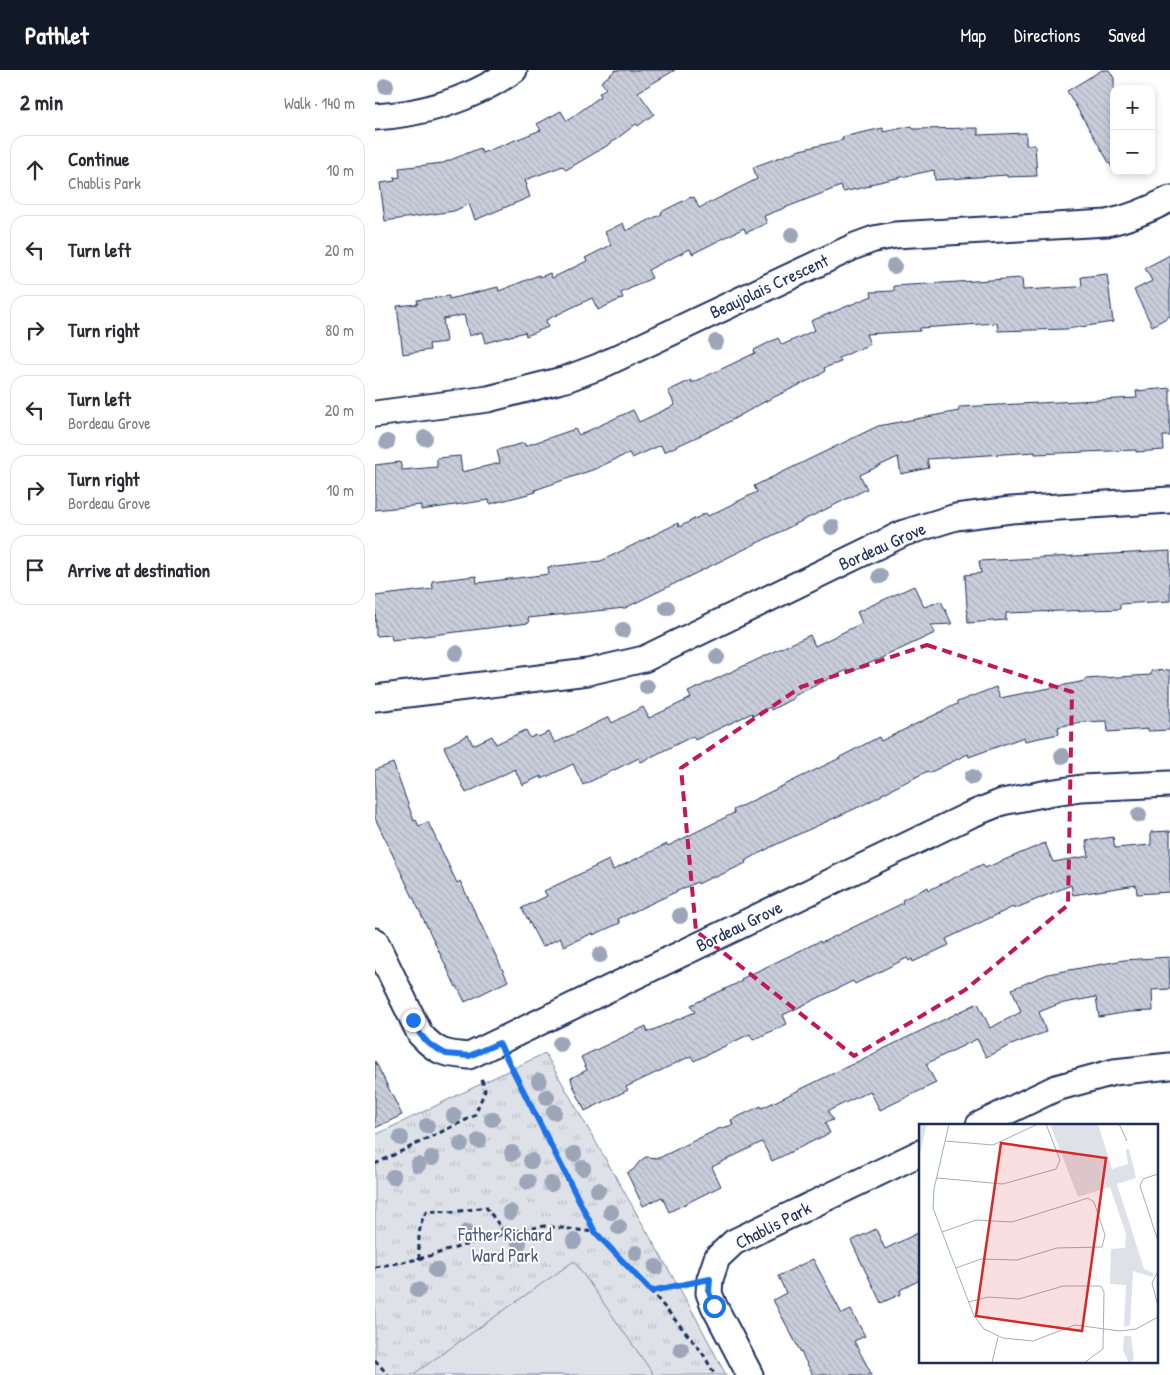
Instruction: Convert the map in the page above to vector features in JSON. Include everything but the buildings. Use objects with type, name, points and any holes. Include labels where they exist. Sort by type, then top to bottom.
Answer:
[{"type":"street","points":[[375,117],[432,108],[456,101],[493,84],[514,70]]},
{"type":"street","name":"Beaujolais Crescent","points":[[375,414],[488,399],[566,379],[598,367],[873,239],[895,235],[1107,223],[1129,218],[1150,210],[1170,199]]},
{"type":"street","name":"Bordeau Grove","points":[[375,698],[588,672],[644,659],[904,533],[956,517],[1011,510],[1170,500]]},
{"type":"street","name":"Bordeau Grove","points":[[469,1056],[1002,802],[1081,788],[1170,784]]},
{"type":"street","points":[[375,940],[420,1034],[429,1044],[446,1054],[469,1056]]},
{"type":"street","points":[[981,1124],[1056,1088],[1114,1072],[1170,1066]]},
{"type":"street","name":"Chablis Park","points":[[750,1375],[714,1306],[709,1292],[710,1279],[717,1258],[734,1242],[919,1153]]},
{"type":"path","points":[[499,1043],[595,1232],[651,1291],[702,1352],[715,1375]]},
{"type":"path","points":[[375,1164],[474,1116],[485,1091],[480,1070],[469,1056]]},
{"type":"path","points":[[419,1259],[419,1233],[422,1218],[427,1211],[454,1212],[486,1207],[505,1234]]},
{"type":"path","points":[[375,1267],[419,1259],[505,1234],[544,1226],[595,1232]]},
{"type":"path","points":[[651,1291],[710,1279]]},
{"type":"path","points":[[375,1360],[388,1375]]},
{"type":"highlighted area","points":[[927,645],[1072,692],[1068,905],[965,990],[854,1056],[696,931],[681,768],[801,687]]},
{"type":"green space","name":"Father Richard Ward Park","points":[[545,1053],[694,1314],[726,1375],[375,1375],[375,1135]]},
{"type":"green space","points":[[574,1261],[654,1375],[416,1375],[415,1373]]},
{"type":"route","points":[[413,1020],[420,1034],[429,1044],[446,1054],[469,1056],[499,1043],[595,1232],[651,1291],[710,1279],[709,1292],[714,1306]]}]
